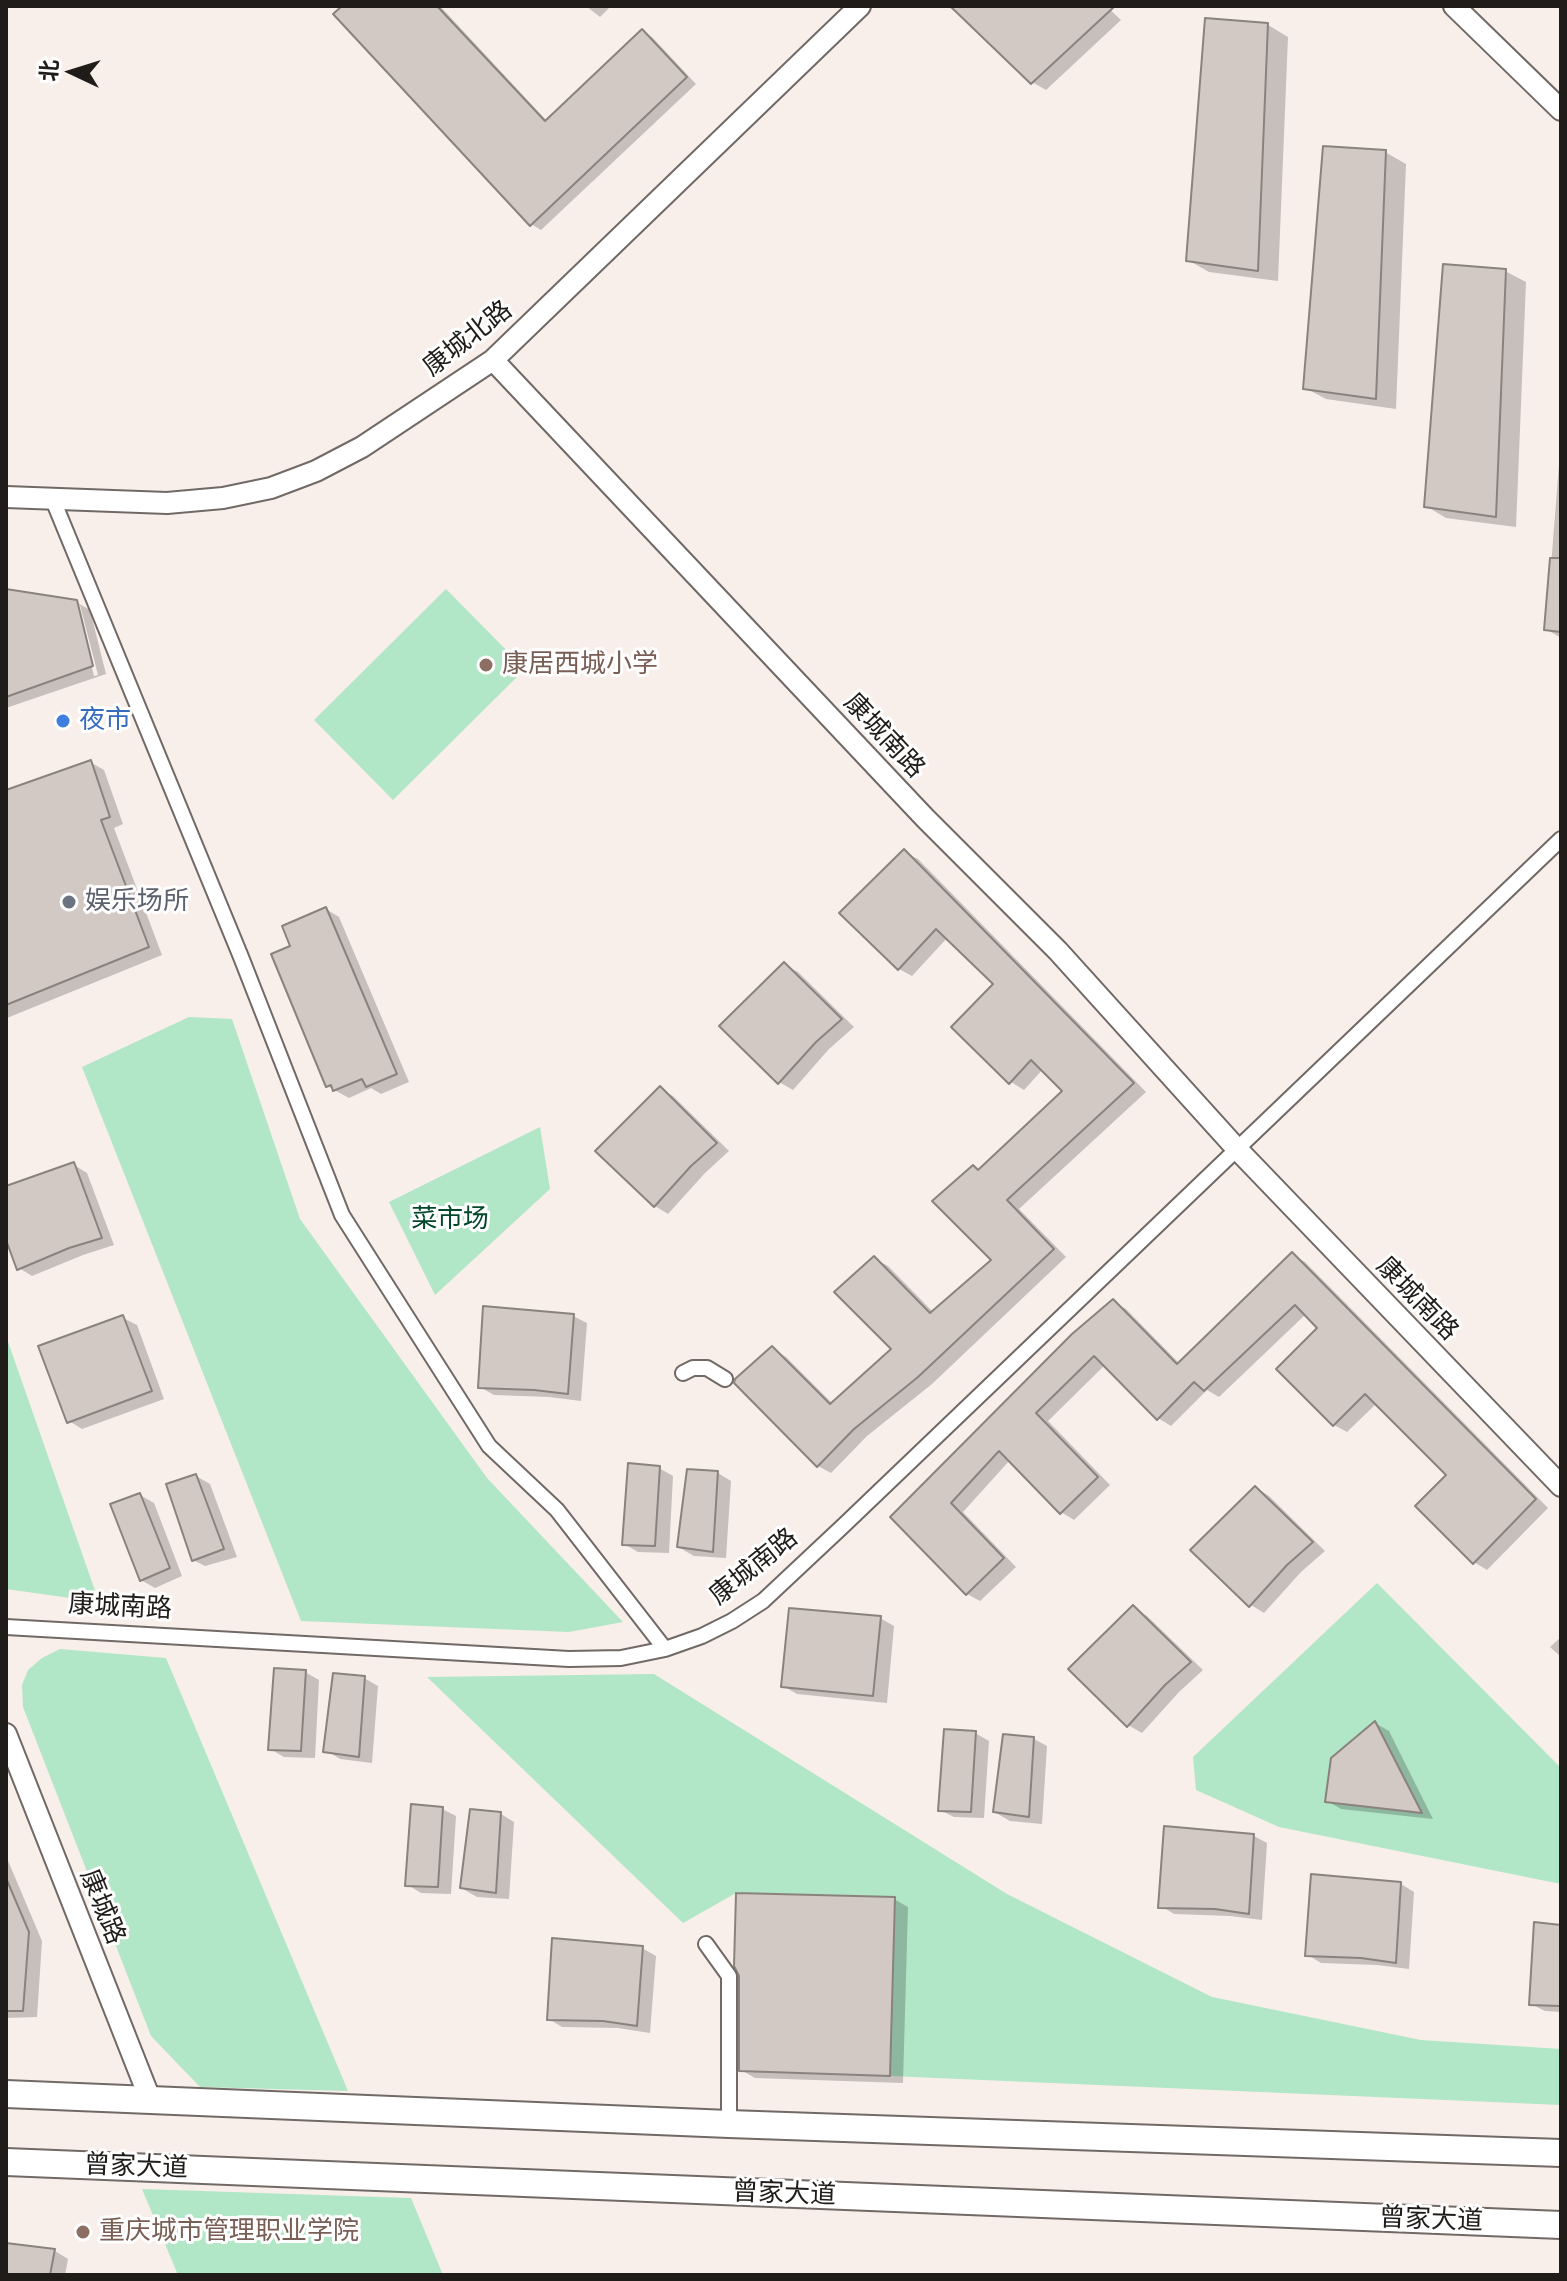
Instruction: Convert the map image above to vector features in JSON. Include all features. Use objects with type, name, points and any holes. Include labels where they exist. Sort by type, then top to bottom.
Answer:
[{"type":"highway","points":[[6,2094],[729,2124],[1561,2153]]},
{"type":"highway","name":"曾家大道","points":[[6,2162],[1561,2225]]},
{"type":"street","name":"康城北路","points":[[6,497],[167,503],[223,498],[271,488],[316,471],[362,447],[493,360],[860,6]]},
{"type":"street","points":[[1454,6],[1561,110]]},
{"type":"street","name":"康城南路","points":[[493,360],[925,818],[1058,951],[1237,1149],[1561,1486]]},
{"type":"street","points":[[53,500],[241,957],[342,1215],[489,1446],[557,1510],[665,1649]]},
{"type":"street","points":[[1237,1149],[1561,839]]},
{"type":"street","name":"康城南路","points":[[6,1627],[569,1659],[621,1658],[665,1649],[712,1631],[763,1601],[1237,1149]]},
{"type":"street","points":[[683,1373],[693,1368],[707,1368],[725,1379]]},
{"type":"street","name":"康城路","points":[[6,1734],[150,2099]]},
{"type":"street","points":[[706,1944],[729,1976],[729,2124]]},
{"type":"green space","points":[[446,589],[525,669],[393,800],[314,720]]},
{"type":"green space","points":[[189,1017],[232,1019],[300,1219],[487,1478],[623,1622],[569,1632],[301,1621],[82,1067]]},
{"type":"green space","name":"菜市场","points":[[540,1127],[550,1189],[435,1295],[389,1202]]},
{"type":"green space","points":[[6,1336],[99,1602],[6,1589]]},
{"type":"green space","points":[[1377,1583],[1561,1768],[1561,1884],[1279,1827],[1196,1790],[1193,1757]]},
{"type":"green space","points":[[60,1649],[166,1658],[348,2091],[200,2087],[151,2036],[23,1707],[22,1685],[28,1670]]},
{"type":"green space","points":[[654,1674],[1007,1894],[1212,1997],[1421,2040],[1561,2049],[1561,2105],[890,2076],[895,1897],[736,1893],[683,1923],[427,1677]]},
{"type":"green space","points":[[142,2189],[411,2198],[443,2275],[178,2275]]},
{"type":"building","points":[[342,6],[437,6],[545,121],[642,29],[687,77],[530,226],[333,14]]},
{"type":"building","points":[[950,6],[1115,6],[1031,84]]},
{"type":"building","points":[[1205,18],[1268,23],[1258,271],[1186,261]]},
{"type":"building","points":[[1323,146],[1386,150],[1376,399],[1303,389]]},
{"type":"building","points":[[1443,264],[1506,269],[1496,517],[1424,507]]},
{"type":"building","points":[[1550,558],[1561,558],[1561,632],[1544,630]]},
{"type":"building","points":[[6,589],[77,600],[93,666],[6,697]]},
{"type":"building","name":"娱乐场所","points":[[91,760],[110,817],[101,820],[149,947],[6,1005],[6,790]]},
{"type":"building","points":[[904,849],[1134,1083],[1007,1200],[1054,1249],[918,1377],[854,1429],[817,1467],[734,1383],[735,1379],[772,1346],[830,1404],[891,1349],[834,1292],[874,1256],[930,1313],[991,1260],[932,1201],[973,1165],[978,1170],[1062,1091],[1031,1060],[1009,1084],[951,1027],[993,984],[936,929],[898,970],[839,913]]},
{"type":"building","points":[[326,907],[397,1074],[366,1087],[362,1079],[333,1091],[331,1085],[326,1087],[271,954],[290,946],[282,926]]},
{"type":"building","points":[[784,962],[842,1019],[778,1084],[719,1026]]},
{"type":"building","points":[[660,1086],[717,1143],[654,1207],[595,1151]]},
{"type":"building","points":[[74,1162],[102,1238],[17,1270],[6,1240],[6,1186]]},
{"type":"building","points":[[1292,1252],[1536,1499],[1473,1564],[1415,1506],[1446,1475],[1365,1394],[1333,1426],[1276,1369],[1317,1328],[1295,1305],[1204,1391],[1194,1382],[1157,1420],[1094,1356],[1036,1413],[1098,1477],[1060,1514],[999,1451],[951,1503],[1004,1558],[966,1595],[890,1517],[1072,1334],[1113,1299],[1177,1364]]},
{"type":"building","points":[[483,1306],[574,1314],[568,1394],[478,1388]]},
{"type":"building","points":[[123,1315],[152,1391],[67,1423],[38,1346]]},
{"type":"building","points":[[628,1463],[660,1466],[655,1546],[622,1545]]},
{"type":"building","points":[[687,1469],[718,1471],[713,1552],[677,1547]]},
{"type":"building","points":[[196,1474],[224,1549],[192,1561],[166,1484]]},
{"type":"building","points":[[1255,1486],[1313,1542],[1249,1607],[1190,1550]]},
{"type":"building","points":[[140,1493],[170,1568],[140,1581],[110,1504]]},
{"type":"building","points":[[1133,1605],[1191,1662],[1127,1727],[1068,1669]]},
{"type":"building","points":[[789,1608],[881,1616],[873,1696],[781,1687]]},
{"type":"building","points":[[274,1668],[306,1670],[301,1751],[268,1750]]},
{"type":"building","points":[[333,1673],[365,1676],[359,1757],[323,1752]]},
{"type":"building","points":[[1375,1721],[1422,1813],[1325,1802],[1331,1758]]},
{"type":"building","points":[[944,1729],[976,1731],[971,1812],[938,1811]]},
{"type":"building","points":[[1003,1734],[1034,1737],[1029,1817],[993,1812]]},
{"type":"building","points":[[411,1804],[443,1807],[438,1887],[405,1886]]},
{"type":"building","points":[[470,1809],[501,1812],[496,1893],[460,1888]]},
{"type":"building","points":[[1164,1826],[1254,1834],[1249,1914],[1215,1909],[1158,1908]]},
{"type":"building","points":[[1311,1874],[1401,1882],[1396,1963],[1305,1956]]},
{"type":"building","points":[[6,1878],[29,1932],[23,2011],[6,2011]]},
{"type":"building","points":[[736,1893],[895,1897],[890,2076],[739,2071],[739,1976],[734,1966]]},
{"type":"building","points":[[1534,1922],[1561,1925],[1560,2006],[1529,2005]]},
{"type":"building","points":[[552,1938],[643,1946],[637,2026],[603,2021],[547,2020]]},
{"type":"building","points":[[6,2243],[55,2249],[50,2275],[6,2275]]},
{"type":"place","name":"康居西城小学","points":[[486,665]]},
{"type":"place","name":"夜市","points":[[63,721]]},
{"type":"place","name":"娱乐场所","points":[[69,902]]},
{"type":"place","name":"重庆城市管理职业学院","points":[[83,2232]]}]
